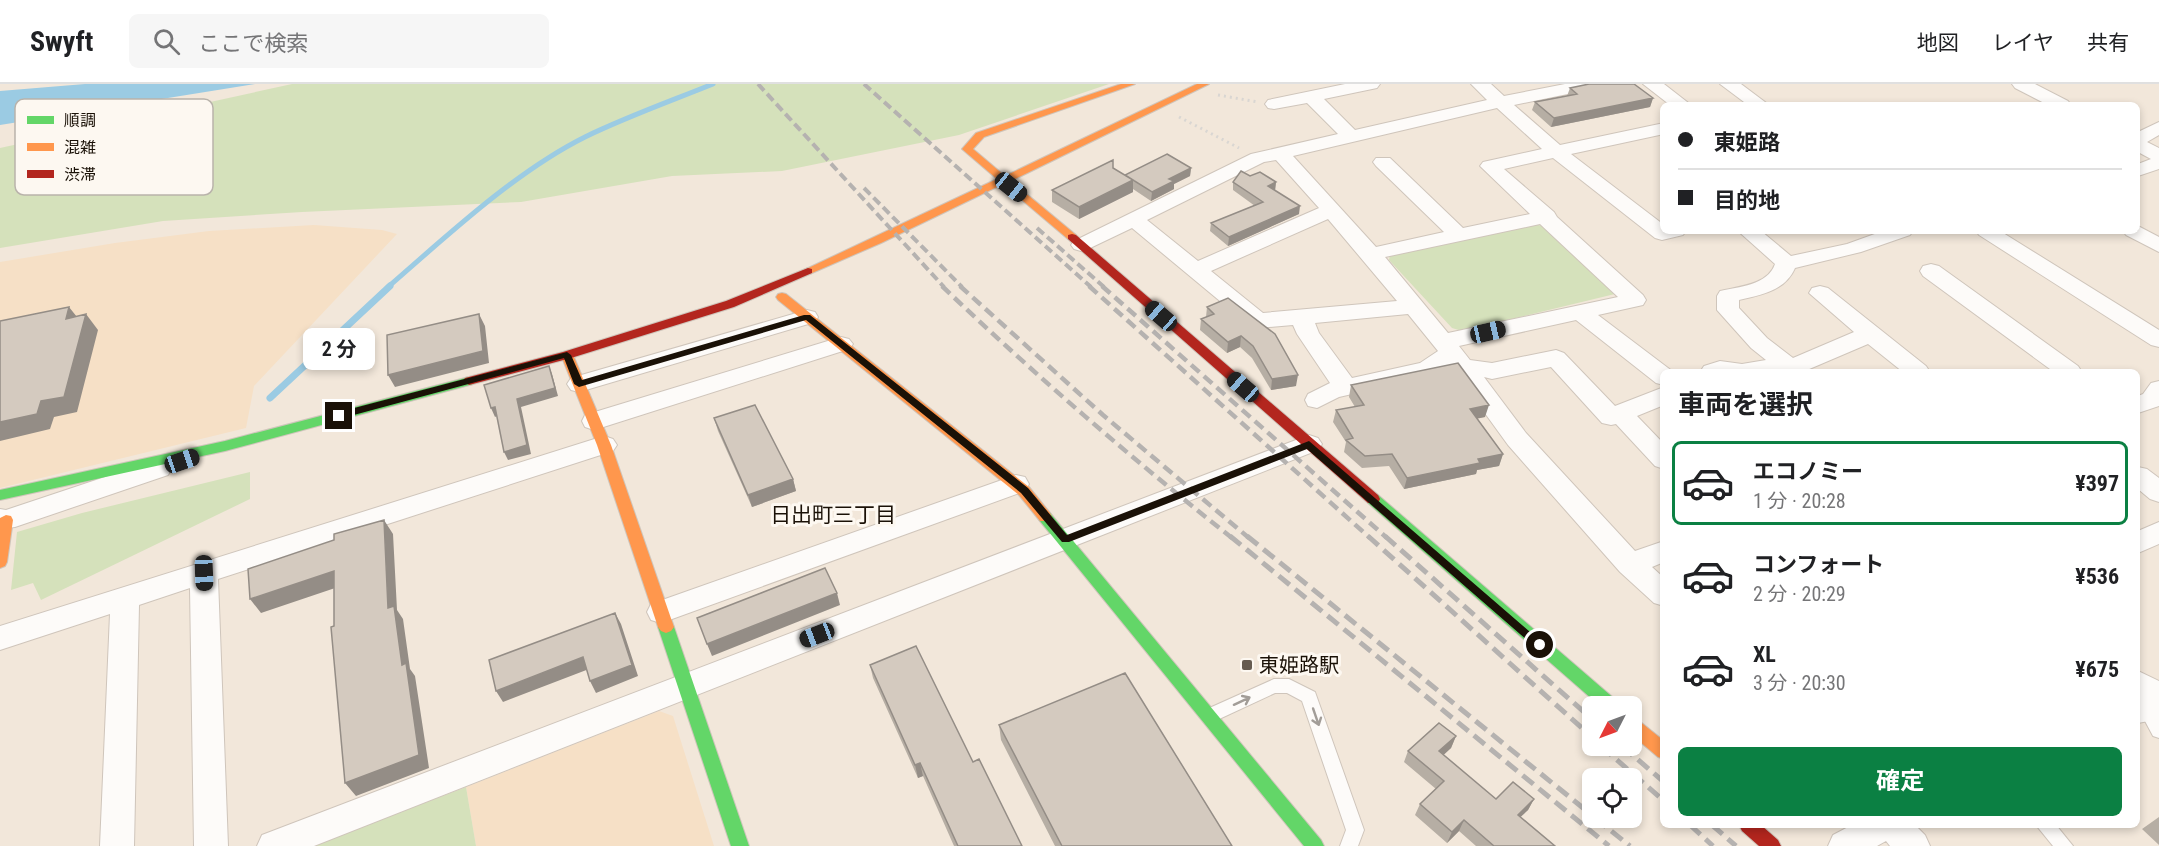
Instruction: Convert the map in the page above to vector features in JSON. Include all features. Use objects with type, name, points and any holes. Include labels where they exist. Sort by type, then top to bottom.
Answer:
[{"type":"street","points":[[1130,84],[980,135],[967,149],[1081,245],[1599,696]]},
{"type":"street","points":[[0,495],[225,446],[567,355],[730,304],[877,241],[1204,84]]},
{"type":"street","points":[[1274,104],[1371,84]]},
{"type":"street","points":[[1480,84],[1557,152],[1660,232]]},
{"type":"street","points":[[1081,245],[1258,158],[1501,102],[1592,84]]},
{"type":"street","points":[[1652,84],[1678,102]]},
{"type":"street","points":[[1729,84],[1756,102]]},
{"type":"street","points":[[2021,84],[2056,102]]},
{"type":"street","points":[[1311,96],[1351,136]]},
{"type":"street","points":[[2140,138],[2159,128]]},
{"type":"street","points":[[1317,400],[1346,388],[1427,369],[1452,354],[1580,312],[1635,300],[1547,216],[1490,166],[1660,129]]},
{"type":"street","points":[[2140,146],[2159,156]]},
{"type":"street","points":[[1280,152],[1414,306],[1517,440],[1630,564],[1660,591]]},
{"type":"street","points":[[1383,162],[1459,235]]},
{"type":"street","points":[[2140,169],[2159,163]]},
{"type":"street","points":[[1196,270],[1332,210]]},
{"type":"street","points":[[1371,254],[1547,216]]},
{"type":"street","points":[[1133,219],[1258,321],[1414,306]]},
{"type":"street","points":[[1752,234],[1786,263],[1804,261],[1854,248],[1894,234]]},
{"type":"street","points":[[1991,234],[2159,340]]},
{"type":"street","points":[[2138,234],[2159,246]]},
{"type":"street","points":[[1786,263],[1784,272],[1774,282],[1728,296],[1728,310],[1759,343],[1791,368],[1870,334]]},
{"type":"street","points":[[1931,272],[2066,369]]},
{"type":"street","points":[[1820,293],[1914,369]]},
{"type":"street","points":[[782,297],[1016,484],[1065,540],[1315,846]]},
{"type":"street","points":[[1580,312],[1660,374]]},
{"type":"street","points":[[579,384],[807,317]]},
{"type":"street","points":[[1301,317],[1308,334],[1346,388]]},
{"type":"street","points":[[0,638],[204,573],[599,433],[841,344]]},
{"type":"street","points":[[1452,354],[1492,371],[1556,358],[1611,417],[1660,397]]},
{"type":"street","points":[[567,355],[599,433],[740,846]]},
{"type":"street","points":[[2140,404],[2152,400],[2159,389]]},
{"type":"street","points":[[1621,414],[1660,456]]},
{"type":"street","points":[[274,846],[1309,444]]},
{"type":"street","points":[[0,559],[3,519],[225,446]]},
{"type":"street","points":[[2140,478],[2159,492]]},
{"type":"street","points":[[661,612],[1016,484]]},
{"type":"street","points":[[2140,542],[2159,532]]},
{"type":"street","points":[[1630,564],[1660,553]]},
{"type":"street","points":[[204,573],[212,846]]},
{"type":"street","points":[[117,846],[125,597]]},
{"type":"street","points":[[1642,733],[1660,749]]},
{"type":"street","points":[[1751,828],[1772,846]]},
{"type":"street","points":[[1845,846],[1878,828]]},
{"type":"street","points":[[1896,828],[1913,846]]},
{"type":"lane","points":[[1209,716],[1274,686],[1289,686],[1309,697],[1355,830],[1349,846]]},
{"type":"lane","points":[[2048,828],[2064,846]]},
{"type":"path","points":[[1172,113],[1258,158]]},
{"type":"shaded area","points":[[314,225],[382,230],[397,234],[254,386],[246,428],[0,488],[0,262],[115,243],[209,231]]},
{"type":"shaded area","points":[[659,711],[673,716],[714,846],[476,846],[466,787]]},
{"type":"green space","points":[[292,84],[1109,84],[959,135],[782,171],[672,176],[521,202],[163,221],[0,248],[0,148],[15,145],[15,195],[213,195],[213,101]]},
{"type":"green space","points":[[1533,224],[1543,226],[1619,293],[1462,331],[1452,328],[1389,260],[1390,254]]},
{"type":"green space","points":[[250,472],[250,499],[41,600],[33,583],[11,590],[17,532],[82,513]]},
{"type":"green space","points":[[466,787],[476,846],[312,846]]},
{"type":"water","points":[[85,84],[255,84],[162,99],[15,99],[15,123],[0,125],[0,91]]},
{"type":"building","points":[[1589,84],[1634,84],[1653,98],[1554,118],[1535,102],[1577,94],[1570,88]]},
{"type":"building","points":[[1167,154],[1191,168],[1169,179],[1174,181],[1152,192],[1125,175]]},
{"type":"building","points":[[1113,160],[1113,168],[1133,180],[1079,207],[1052,190]]},
{"type":"building","points":[[1241,171],[1250,176],[1260,172],[1276,182],[1268,186],[1300,206],[1229,237],[1211,223],[1263,202],[1233,182]]},
{"type":"building","points":[[1228,298],[1275,334],[1298,375],[1272,379],[1253,346],[1241,336],[1228,342],[1201,319],[1214,314],[1207,307]]},
{"type":"building","points":[[69,307],[66,319],[86,314],[64,397],[41,401],[37,414],[0,422],[0,321]]},
{"type":"building","points":[[479,314],[483,351],[388,375],[387,335]]},
{"type":"building","points":[[1458,363],[1489,405],[1470,409],[1503,454],[1478,459],[1480,463],[1407,478],[1392,454],[1365,456],[1346,440],[1353,438],[1336,410],[1364,405],[1351,385]]},
{"type":"building","points":[[549,366],[555,388],[517,399],[527,445],[504,452],[495,407],[491,408],[484,385]]},
{"type":"building","points":[[755,405],[793,479],[748,495],[714,418]]},
{"type":"building","points":[[384,520],[388,608],[394,606],[402,665],[406,663],[419,755],[345,783],[331,627],[334,626],[334,571],[250,599],[248,569],[334,540],[334,534]]},
{"type":"building","points":[[825,568],[837,593],[707,644],[697,618]]},
{"type":"building","points":[[615,613],[632,665],[590,681],[583,657],[496,691],[489,660]]},
{"type":"building","points":[[916,646],[973,762],[979,759],[1022,846],[958,846],[920,763],[915,765],[870,665]]},
{"type":"building","points":[[1125,673],[1232,846],[1062,846],[999,725]]},
{"type":"building","points":[[1439,723],[1456,736],[1439,751],[1496,799],[1513,782],[1534,799],[1518,815],[1555,846],[1494,846],[1464,820],[1452,832],[1420,804],[1444,781],[1408,751]]},
{"type":"waterway","points":[[388,287],[508,186],[559,151],[616,123],[713,84]]},
{"type":"waterway","points":[[270,398],[390,286]]},
{"type":"railway","points":[[758,84],[944,287]]},
{"type":"railway","points":[[864,84],[1091,287]]},
{"type":"railway","points":[[864,188],[962,287]]},
{"type":"railway","points":[[1037,228],[1104,287]]},
{"type":"railway","points":[[942,286],[1084,415],[1232,538]]},
{"type":"railway","points":[[960,286],[1103,415],[1249,538]]},
{"type":"railway","points":[[1089,286],[1370,538]]},
{"type":"railway","points":[[1102,286],[1387,538]]},
{"type":"railway","points":[[1230,536],[1609,846]]},
{"type":"railway","points":[[1247,536],[1582,807]]},
{"type":"railway","points":[[1368,536],[1582,728]]},
{"type":"railway","points":[[1385,536],[1582,710]]},
{"type":"railway","points":[[1612,756],[1660,798]]},
{"type":"railway","points":[[1634,756],[1660,779]]},
{"type":"railway","points":[[1608,828],[1630,846]]},
{"type":"railway","points":[[1693,828],[1713,846]]},
{"type":"railway","points":[[1715,828],[1736,846]]},
{"type":"traffic: fast","points":[[0,495],[225,446],[469,381]]},
{"type":"traffic: fast","points":[[1373,499],[1600,696]]},
{"type":"traffic: fast","points":[[1045,517],[1315,846]]},
{"type":"traffic: fast","points":[[666,627],[740,846]]},
{"type":"traffic: slow","points":[[1072,237],[967,149],[980,135],[1130,84]]},
{"type":"traffic: slow","points":[[808,271],[877,241],[1204,84]]},
{"type":"traffic: slow","points":[[782,297],[1024,491],[1045,517]]},
{"type":"traffic: slow","points":[[567,355],[604,445],[666,627]]},
{"type":"traffic: slow","points":[[0,562],[6,520]]},
{"type":"traffic: slow","points":[[1642,733],[1660,749]]},
{"type":"traffic: jam","points":[[1072,237],[1373,499]]},
{"type":"traffic: jam","points":[[469,381],[567,355],[730,304],[808,271]]},
{"type":"traffic: jam","points":[[1751,828],[1772,846]]},
{"type":"place","name":"東姫路駅","points":[[1247,665]]},
{"type":"district","name":"日出町三丁目","points":[[833,515]]},
{"type":"route","points":[[339,416],[567,355],[579,384],[807,317],[1024,491],[1065,540],[1309,444],[1540,645]]}]
